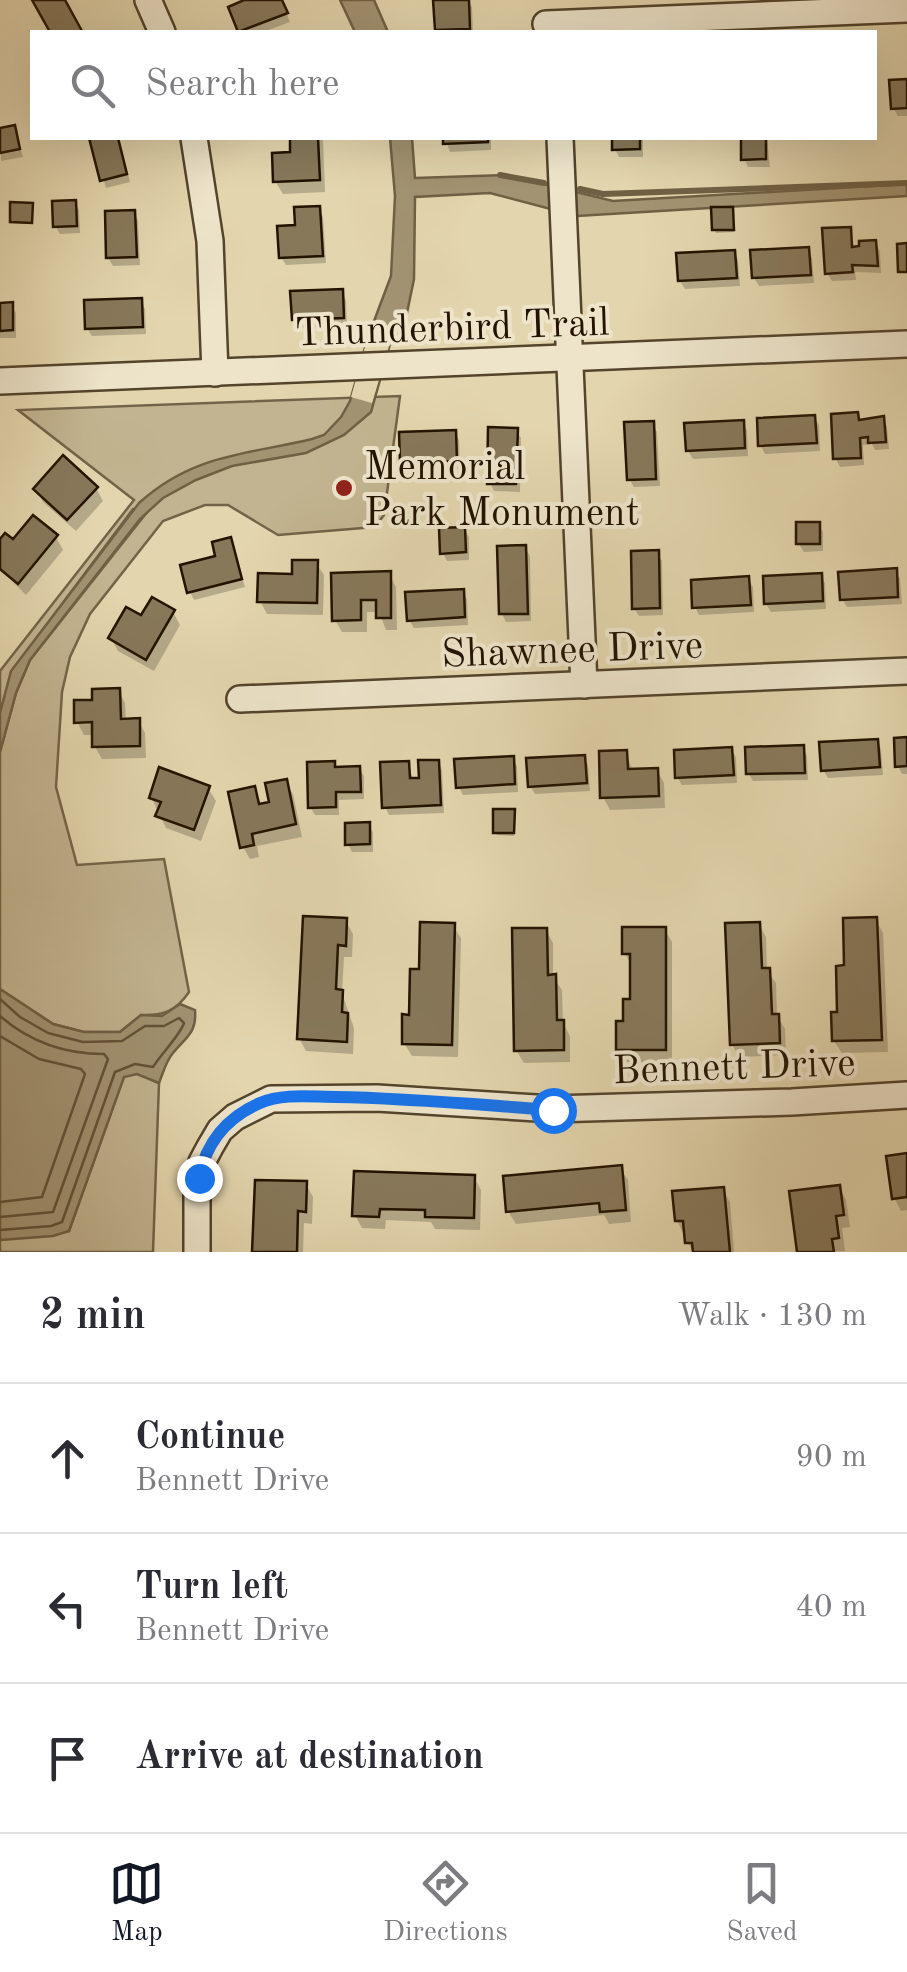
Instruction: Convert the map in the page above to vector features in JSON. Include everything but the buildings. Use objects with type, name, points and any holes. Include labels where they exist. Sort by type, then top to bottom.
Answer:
[{"type":"street","points":[[148,0],[161,30]]},
{"type":"street","points":[[545,19],[907,9]]},
{"type":"street","points":[[194,140],[210,241],[216,373]]},
{"type":"street","points":[[560,140],[584,685]]},
{"type":"street","name":"Thunderbird Trail","points":[[0,382],[907,344]]},
{"type":"street","name":"Shawnee Drive","points":[[240,698],[907,671]]},
{"type":"street","name":"Bennett Drive","points":[[197,1252],[197,1192],[202,1162],[220,1130],[235,1116],[271,1099],[377,1098],[553,1110],[907,1094]]},
{"type":"shaded area","points":[[400,396],[384,515],[375,527],[278,535],[228,505],[205,505],[163,521],[90,614],[70,657],[62,692],[56,787],[77,865],[164,859],[189,992],[174,1008],[141,1015],[120,1032],[84,1032],[53,1024],[0,989],[0,752],[16,693],[30,660],[148,511],[133,509],[12,671],[0,713],[0,671],[134,500],[18,410]]},
{"type":"shaded area","points":[[137,1073],[159,1083],[153,1252],[0,1252],[0,1240],[69,1231],[124,1076]]},
{"type":"water","points":[[340,0],[374,0],[387,30],[354,30]]},
{"type":"water","points":[[390,140],[412,140],[415,178],[506,175],[613,201],[907,184],[907,196],[577,216],[490,193],[415,197],[414,279],[403,332],[392,337],[371,412],[344,435],[306,453],[232,466],[196,480],[163,498],[140,519],[30,660],[16,693],[0,752],[0,713],[11,671],[139,503],[159,487],[200,465],[324,435],[341,417],[350,401],[391,276],[395,196]]},
{"type":"water","points":[[0,989],[53,1024],[84,1032],[120,1032],[141,1015],[162,1016],[180,1004],[195,1010],[192,1029],[171,1056],[159,1083],[137,1074],[124,1077],[69,1231],[53,1236],[0,1240]]},
{"type":"pier","points":[[368,336],[392,336],[372,403],[351,397]]},
{"type":"waterway","points":[[500,175],[544,183]]},
{"type":"waterway","points":[[580,189],[603,194],[907,183]]},
{"type":"place","name":"Memorial Park Monument","points":[[344,488]]},
{"type":"route","points":[[199,1178],[202,1162],[220,1130],[235,1116],[271,1099],[377,1098],[553,1110]]}]
